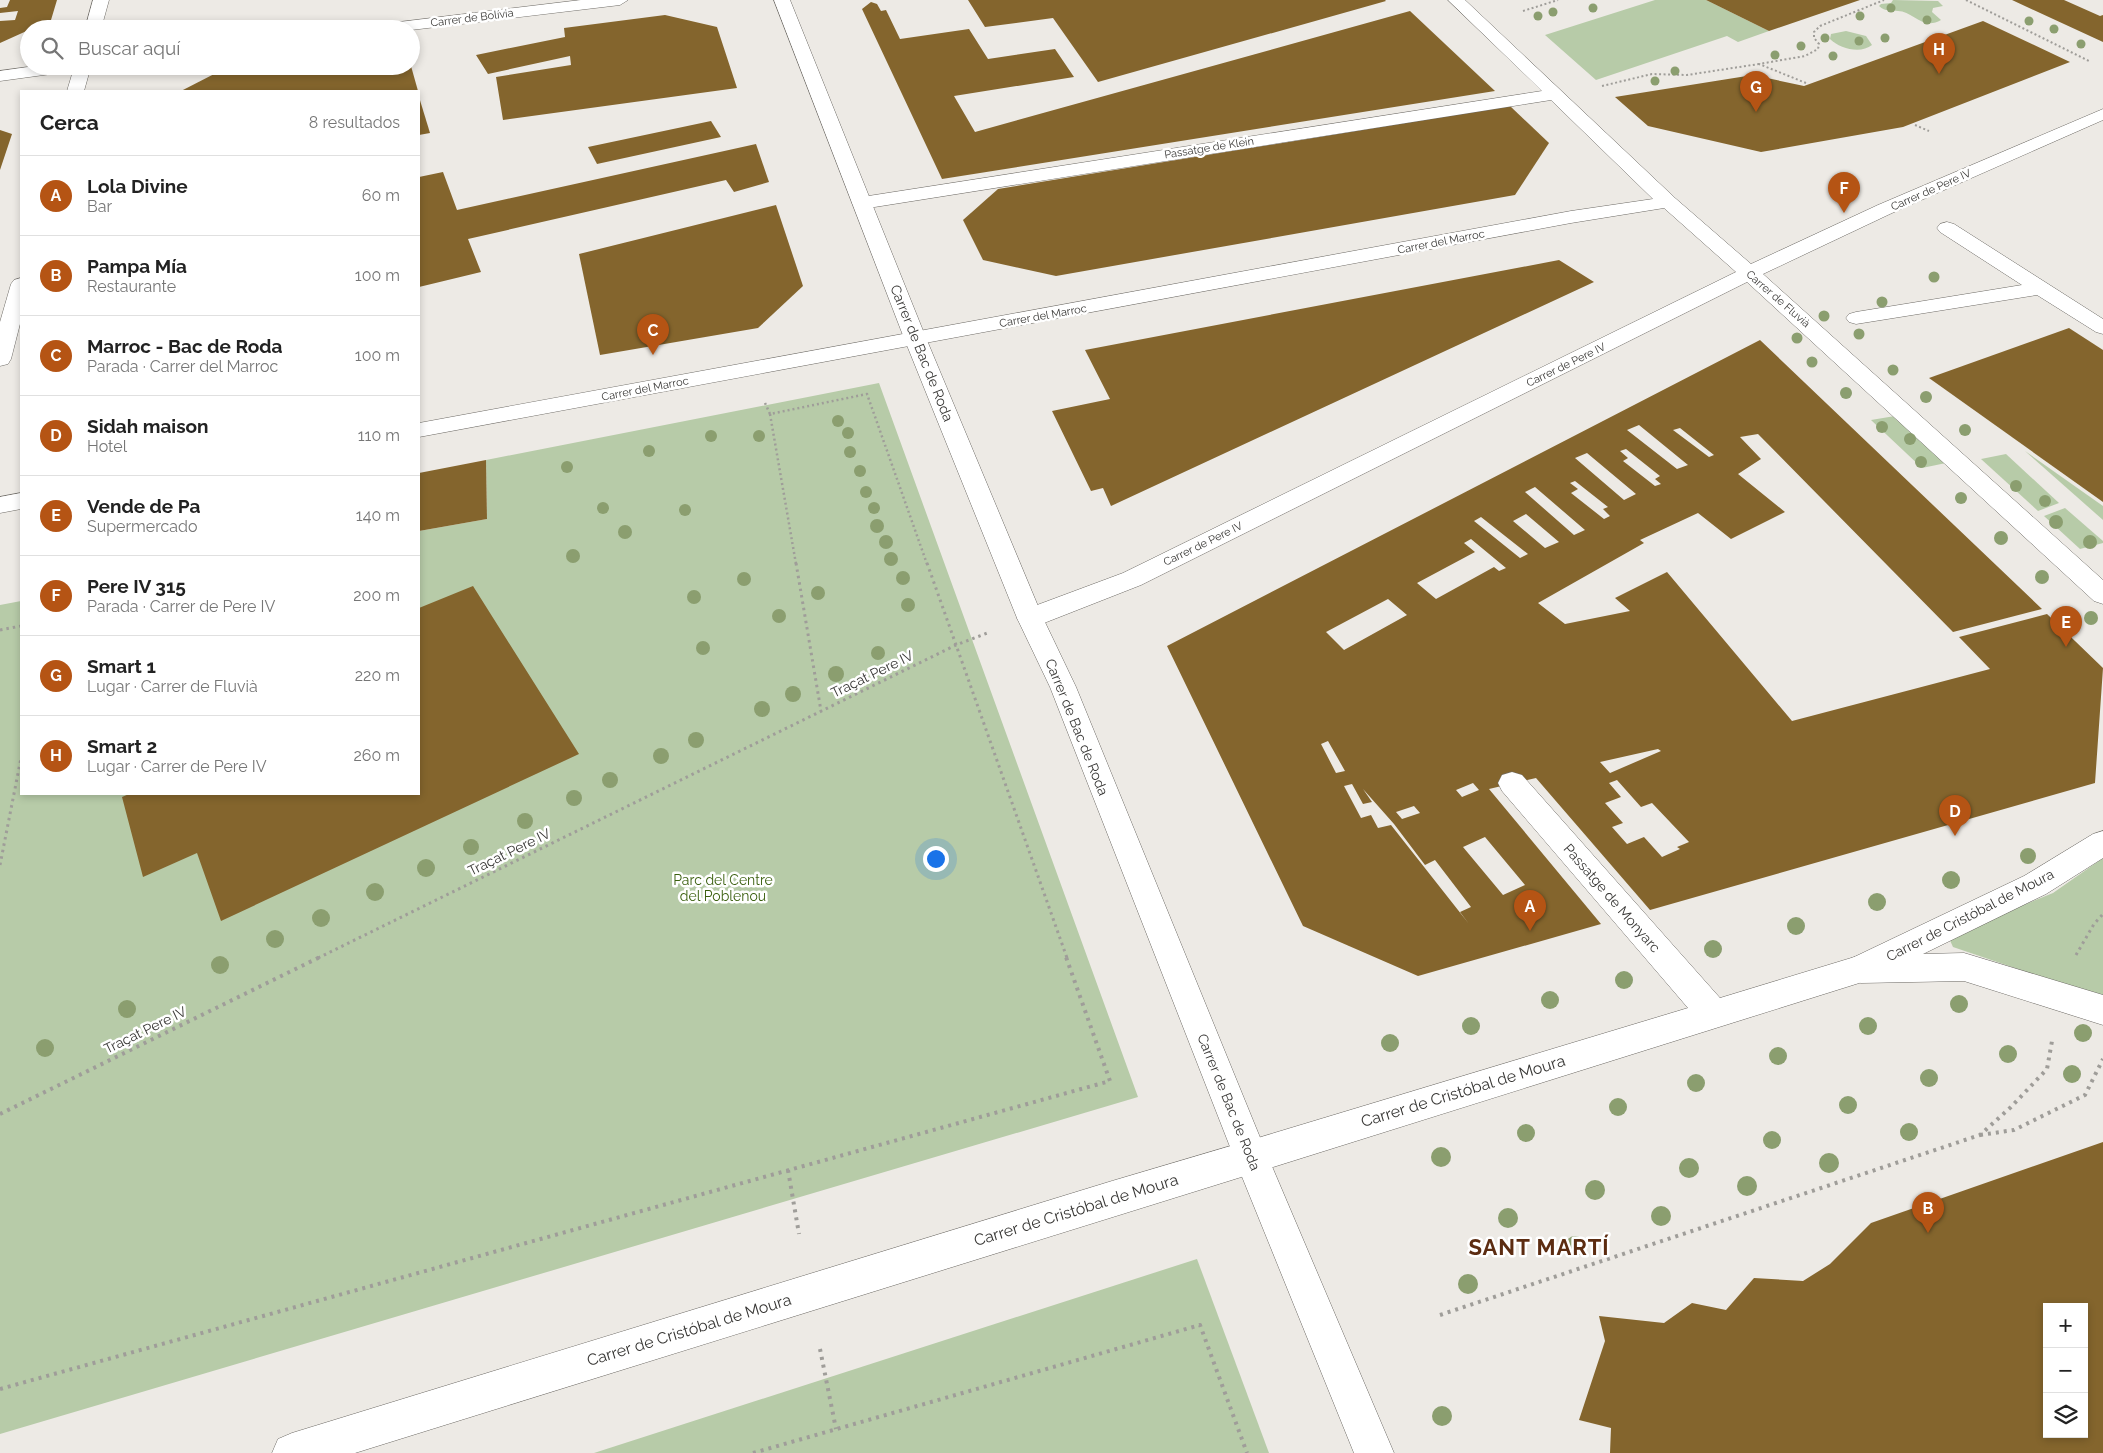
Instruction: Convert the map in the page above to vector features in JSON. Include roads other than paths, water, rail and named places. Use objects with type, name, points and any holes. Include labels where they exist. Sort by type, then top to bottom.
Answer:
[{"type":"street","points":[[95,20],[101,0]]},
{"type":"street","name":"Carrer de Bolívia","points":[[420,24],[620,0]]},
{"type":"street","name":"Carrer de Bac de Roda","points":[[782,0],[915,338],[1030,618],[1063,687],[1251,1157],[1374,1453]]},
{"type":"street","name":"Carrer de Fluvià","points":[[1456,0],[1668,202],[1793,311],[2103,595]]},
{"type":"street","points":[[0,76],[20,73]]},
{"type":"street","points":[[76,90],[80,75]]},
{"type":"street","name":"Passatge de Klein","points":[[862,203],[1556,94]]},
{"type":"street","name":"Carrer de Pere IV","points":[[1030,618],[1132,579],[1672,313],[1747,272],[1831,233],[2103,114]]},
{"type":"street","name":"Carrer del Marroc","points":[[420,430],[915,338],[1094,307],[1571,217],[1668,202]]},
{"type":"street","points":[[1947,228],[2103,328]]},
{"type":"street","points":[[0,359],[20,288]]},
{"type":"street","points":[[1856,318],[2040,288]]},
{"type":"street","points":[[0,505],[20,502]]},
{"type":"street","name":"Passatge de Monyarc","points":[[1512,783],[1713,1013]]},
{"type":"street","name":"Carrer de Cristóbal de Moura","points":[[292,1453],[1112,1198],[1861,969],[2035,885],[2103,843]]},
{"type":"street","name":"Carrer de Cristóbal de Moura","points":[[1861,969],[1964,967],[2103,1010]]},
{"type":"place","name":"Smart 2","points":[[1939,74]]},
{"type":"place","name":"Smart 1","points":[[1756,112]]},
{"type":"place","name":"Pere IV 315","points":[[1844,213]]},
{"type":"place","name":"Marroc - Bac de Roda","points":[[653,355]]},
{"type":"place","name":"Vende de Pa","points":[[2066,647]]},
{"type":"place","name":"Sidah maison","points":[[1955,836]]},
{"type":"place","name":"Lola Divine","points":[[1530,931]]},
{"type":"place","name":"Pampa Mía","points":[[1928,1233]]},
{"type":"district","name":"SANT MARTÍ","points":[[1539,1247]]},
{"type":"park label","name":"Parc del Centre del Poblenou","points":[[723,888]]}]
